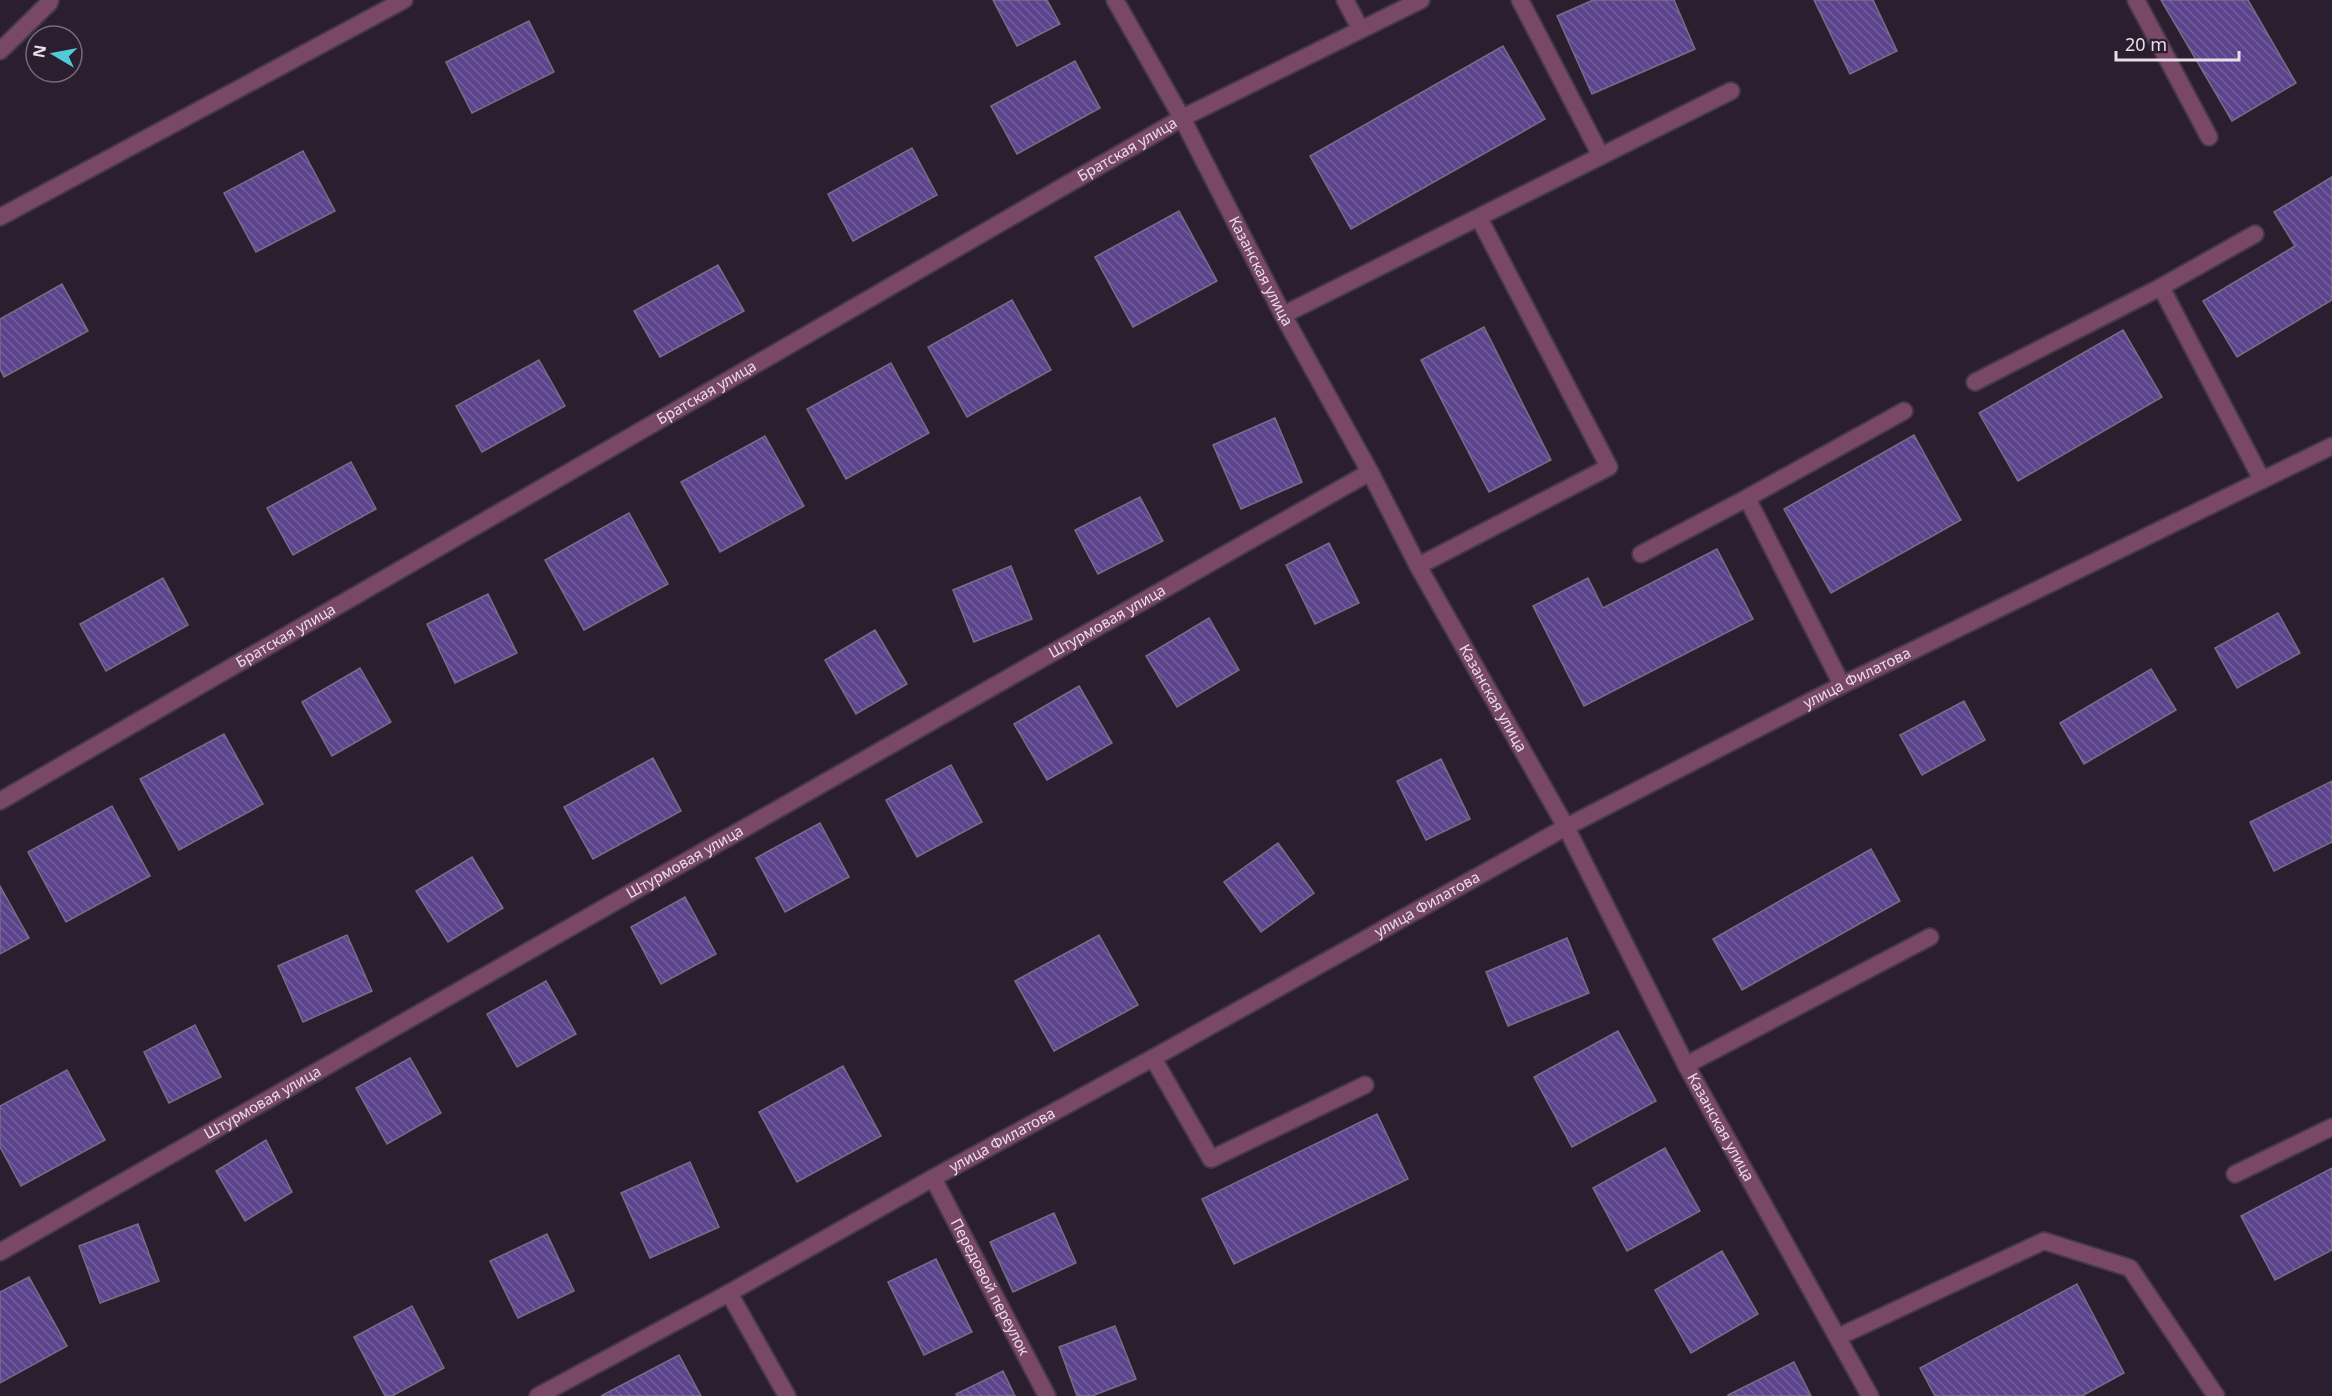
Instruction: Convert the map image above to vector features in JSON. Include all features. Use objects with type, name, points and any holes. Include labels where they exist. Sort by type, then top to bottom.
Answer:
[{"type":"street","points":[[0,51],[50,3],[50,0]]},
{"type":"street","points":[[0,217],[404,0]]},
{"type":"street","name":"Казанская улица","points":[[1116,0],[1182,118],[1283,315],[1370,472],[1418,566],[1566,827],[1686,1065],[1870,1396]]},
{"type":"street","points":[[1345,0],[1360,28]]},
{"type":"street","name":"Братская улица","points":[[0,801],[1182,118],[1360,28],[1421,0]]},
{"type":"street","points":[[1520,0],[1601,156]]},
{"type":"street","points":[[2136,0],[2209,137]]},
{"type":"street","points":[[1283,315],[1731,91]]},
{"type":"street","points":[[1418,566],[1609,467],[1479,218]]},
{"type":"street","points":[[1975,382],[2161,287],[2255,234]]},
{"type":"street","points":[[2161,287],[2262,480]]},
{"type":"street","points":[[1641,554],[1904,411]]},
{"type":"street","name":"улица Филатова","points":[[538,1396],[1154,1058],[1566,827],[1842,686],[2332,446]]},
{"type":"street","name":"Штурмовая улица","points":[[0,1252],[1370,472]]},
{"type":"street","points":[[1747,498],[1842,686]]},
{"type":"street","points":[[1686,1065],[1930,937]]},
{"type":"street","points":[[1154,1058],[1211,1159],[1365,1086]]},
{"type":"street","points":[[2235,1174],[2332,1127]]},
{"type":"street","name":"Передовой переулок","points":[[933,1178],[1047,1396]]},
{"type":"street","points":[[1838,1337],[2044,1241],[2130,1268],[2216,1396]]},
{"type":"street","points":[[729,1293],[787,1396]]},
{"type":"building","points":[[993,0],[1047,0],[1060,24],[1017,46]]},
{"type":"building","points":[[1593,0],[1674,0],[1695,49],[1592,94],[1557,16]]},
{"type":"building","points":[[1814,0],[1873,0],[1897,51],[1850,74]]},
{"type":"building","points":[[2161,0],[2248,0],[2296,83],[2232,121]]},
{"type":"building","points":[[529,21],[554,72],[472,113],[446,62]]},
{"type":"building","points":[[1503,46],[1545,119],[1351,229],[1310,156]]},
{"type":"building","points":[[1075,61],[1100,108],[1017,154],[991,106]]},
{"type":"building","points":[[912,148],[937,195],[853,241],[828,194]]},
{"type":"building","points":[[303,151],[335,211],[256,252],[224,193]]},
{"type":"building","points":[[2332,177],[2332,300],[2237,357],[2203,301],[2295,246],[2274,212]]},
{"type":"building","points":[[1179,211],[1217,281],[1133,327],[1095,257]]},
{"type":"building","points":[[718,265],[744,311],[660,357],[634,311]]},
{"type":"building","points":[[62,284],[88,331],[4,377],[0,369],[0,319]]},
{"type":"building","points":[[1012,300],[1051,370],[967,417],[928,347]]},
{"type":"building","points":[[1484,327],[1551,460],[1489,492],[1421,360]]},
{"type":"building","points":[[2123,330],[2162,397],[2018,481],[1979,413]]},
{"type":"building","points":[[539,360],[565,406],[482,452],[456,406]]},
{"type":"building","points":[[891,363],[929,433],[846,479],[807,409]]},
{"type":"building","points":[[1275,418],[1302,482],[1241,509],[1213,445]]},
{"type":"building","points":[[1914,435],[1961,520],[1831,593],[1784,509]]},
{"type":"building","points":[[765,436],[804,506],[720,552],[681,482]]},
{"type":"building","points":[[351,462],[376,509],[293,555],[267,508]]},
{"type":"building","points":[[1140,497],[1163,541],[1098,574],[1075,530]]},
{"type":"building","points":[[629,513],[668,584],[584,630],[545,560]]},
{"type":"building","points":[[1329,543],[1359,603],[1315,624],[1286,565]]},
{"type":"building","points":[[1717,549],[1753,619],[1584,706],[1533,606],[1588,578],[1603,608]]},
{"type":"building","points":[[1011,566],[1032,619],[974,642],[953,590]]},
{"type":"building","points":[[163,578],[188,625],[106,671],[80,624]]},
{"type":"building","points":[[488,594],[517,653],[455,683],[427,624]]},
{"type":"building","points":[[2278,613],[2300,653],[2237,688],[2215,648]]},
{"type":"building","points":[[1209,618],[1239,670],[1177,707],[1146,656]]},
{"type":"building","points":[[875,630],[907,684],[856,714],[825,660]]},
{"type":"building","points":[[360,668],[391,722],[332,756],[302,702]]},
{"type":"building","points":[[2151,669],[2176,710],[2084,764],[2060,723]]},
{"type":"building","points":[[1079,686],[1112,743],[1047,780],[1014,724]]},
{"type":"building","points":[[1964,701],[1985,740],[1922,775],[1900,735]]},
{"type":"building","points":[[224,734],[263,804],[179,850],[140,779]]},
{"type":"building","points":[[653,758],[681,811],[593,859],[564,807]]},
{"type":"building","points":[[1441,759],[1470,819],[1426,840],[1397,781]]},
{"type":"building","points":[[951,765],[982,822],[917,857],[886,800]]},
{"type":"building","points":[[2332,781],[2332,842],[2274,871],[2250,822]]},
{"type":"building","points":[[112,806],[150,876],[66,922],[28,852]]},
{"type":"building","points":[[820,823],[849,877],[785,912],[756,858]]},
{"type":"building","points":[[1278,843],[1314,893],[1261,932],[1224,882]]},
{"type":"building","points":[[1871,849],[1900,901],[1742,990],[1713,939]]},
{"type":"building","points":[[472,857],[503,908],[448,942],[416,891]]},
{"type":"building","points":[[0,886],[29,938],[0,954]]},
{"type":"building","points":[[685,897],[716,954],[661,984],[631,927]]},
{"type":"building","points":[[347,935],[372,991],[303,1022],[278,966]]},
{"type":"building","points":[[1099,935],[1138,1005],[1054,1051],[1015,981]]},
{"type":"building","points":[[1567,938],[1589,993],[1508,1026],[1486,972]]},
{"type":"building","points":[[546,981],[576,1034],[517,1067],[487,1014]]},
{"type":"building","points":[[195,1025],[221,1077],[169,1103],[144,1052]]},
{"type":"building","points":[[1618,1031],[1656,1101],[1572,1147],[1534,1077]]},
{"type":"building","points":[[410,1058],[441,1113],[387,1144],[356,1088]]},
{"type":"building","points":[[843,1066],[881,1136],[797,1182],[759,1112]]},
{"type":"building","points":[[67,1070],[105,1140],[21,1186],[0,1147],[0,1106]]},
{"type":"building","points":[[1377,1114],[1408,1179],[1234,1264],[1202,1199]]},
{"type":"building","points":[[266,1140],[292,1192],[245,1221],[216,1171]]},
{"type":"building","points":[[1665,1148],[1700,1211],[1627,1251],[1593,1188]]},
{"type":"building","points":[[690,1162],[719,1227],[650,1258],[621,1193]]},
{"type":"building","points":[[2332,1168],[2332,1250],[2275,1280],[2241,1216]]},
{"type":"building","points":[[1054,1213],[1076,1263],[1013,1292],[990,1242]]},
{"type":"building","points":[[138,1224],[159,1281],[100,1303],[79,1246]]},
{"type":"building","points":[[547,1234],[574,1291],[518,1318],[490,1261]]},
{"type":"building","points":[[1722,1251],[1758,1314],[1691,1353],[1655,1290]]},
{"type":"building","points":[[936,1259],[972,1332],[924,1355],[888,1282]]},
{"type":"building","points":[[29,1277],[67,1346],[0,1383],[0,1292]]},
{"type":"building","points":[[2077,1284],[2124,1373],[2082,1396],[1935,1396],[1920,1368]]},
{"type":"building","points":[[412,1306],[444,1368],[392,1396],[385,1396],[354,1337]]},
{"type":"building","points":[[1115,1326],[1136,1379],[1092,1396],[1077,1396],[1059,1347]]},
{"type":"building","points":[[679,1355],[701,1396],[601,1396]]},
{"type":"building","points":[[1794,1362],[1811,1396],[1728,1396],[1728,1395]]},
{"type":"building","points":[[1003,1371],[1015,1396],[957,1396],[956,1394]]}]
